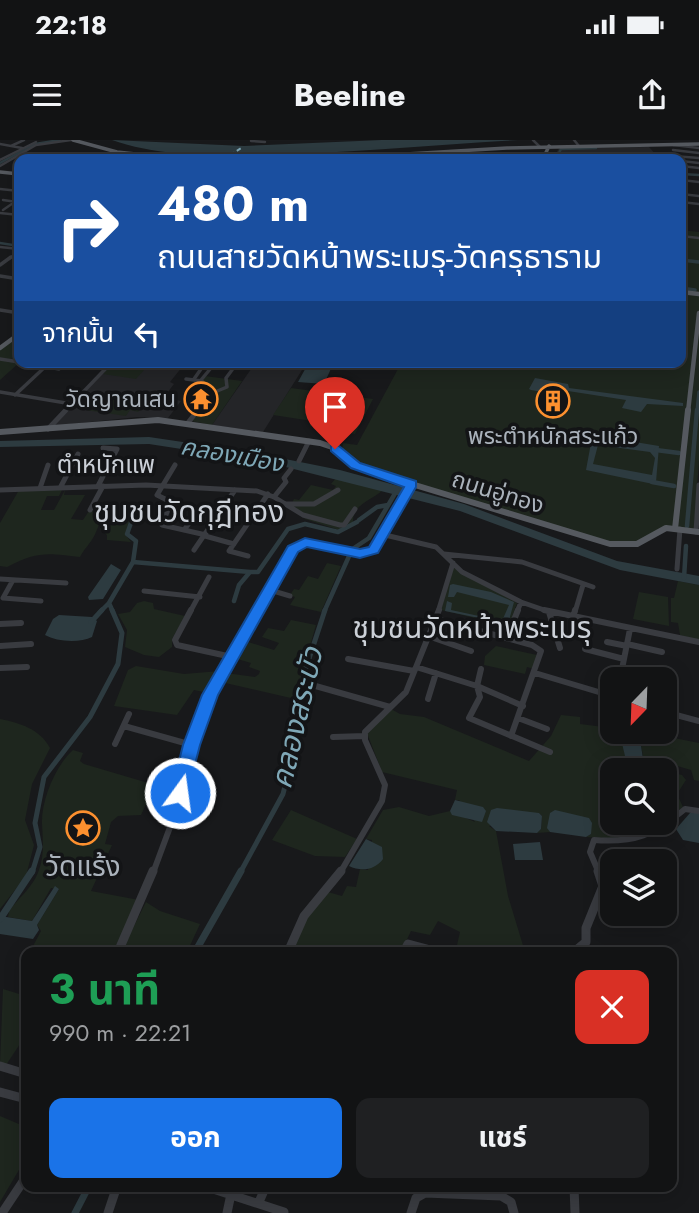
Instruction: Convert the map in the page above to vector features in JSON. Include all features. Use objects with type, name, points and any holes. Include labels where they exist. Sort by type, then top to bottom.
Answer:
[{"type":"main road","points":[[72,140],[134,154]]},
{"type":"main road","points":[[403,154],[540,146],[671,145],[699,151]]},
{"type":"main road","points":[[548,154],[552,146]]},
{"type":"main road","points":[[697,532],[678,529],[699,313]]},
{"type":"main road","points":[[0,347],[14,335]]},
{"type":"main road","name":"ถนนอู่ทอง","points":[[0,432],[136,419],[309,441],[335,449],[362,468],[410,485],[610,544],[630,546],[659,531],[678,529]]},
{"type":"street","points":[[1,142],[10,140]]},
{"type":"street","points":[[9,146],[24,140]]},
{"type":"street","points":[[0,160],[22,148],[50,140]]},
{"type":"street","points":[[23,154],[36,145],[72,140]]},
{"type":"street","points":[[533,140],[540,146]]},
{"type":"street","points":[[574,140],[579,146]]},
{"type":"street","points":[[245,145],[251,141],[272,141]]},
{"type":"street","points":[[1,142],[22,148]]},
{"type":"street","points":[[671,145],[699,151]]},
{"type":"street","points":[[507,148],[512,154]]},
{"type":"street","points":[[0,149],[17,151]]},
{"type":"street","points":[[673,150],[699,151]]},
{"type":"street","points":[[0,189],[14,190]]},
{"type":"street","points":[[1,198],[9,190]]},
{"type":"street","points":[[0,265],[14,254]]},
{"type":"street","points":[[15,395],[44,368]]},
{"type":"street","points":[[55,368],[60,369]]},
{"type":"street","points":[[48,429],[107,368]]},
{"type":"street","points":[[201,380],[211,368]]},
{"type":"street","points":[[194,379],[201,369]]},
{"type":"street","points":[[187,424],[210,394],[227,387],[225,380],[232,370]]},
{"type":"street","points":[[186,379],[201,380],[210,394]]},
{"type":"street","points":[[0,392],[72,404]]},
{"type":"street","points":[[299,461],[309,441]]},
{"type":"street","points":[[90,510],[117,449],[103,447]]},
{"type":"street","points":[[60,488],[78,454]]},
{"type":"street","points":[[94,460],[111,460]]},
{"type":"street","points":[[40,488],[48,465]]},
{"type":"street","points":[[175,465],[157,495],[171,502],[162,525],[234,544]]},
{"type":"street","points":[[248,556],[229,551],[271,496],[286,482],[284,479],[290,469]]},
{"type":"street","points":[[89,472],[105,472]]},
{"type":"street","points":[[120,947],[141,904],[176,811],[192,745],[210,695],[297,545],[305,543],[367,553],[378,547],[410,485]]},
{"type":"street","points":[[697,532],[699,485]]},
{"type":"street","points":[[0,490],[101,486],[235,490],[271,496],[303,515],[340,525],[344,524],[355,509]]},
{"type":"street","points":[[194,550],[235,490]]},
{"type":"street","points":[[288,505],[314,504],[338,490]]},
{"type":"street","points":[[184,530],[193,518]]},
{"type":"street","points":[[677,569],[678,529]]},
{"type":"street","points":[[385,535],[436,547],[469,576],[521,603],[573,618],[699,642]]},
{"type":"street","points":[[444,554],[522,562],[593,587]]},
{"type":"street","points":[[290,947],[304,916],[338,876],[382,801],[385,785],[365,736],[369,725],[406,692],[436,618],[453,563]]},
{"type":"street","points":[[209,578],[176,640],[177,645],[232,657]]},
{"type":"street","points":[[0,579],[66,583]]},
{"type":"street","points":[[13,580],[3,598],[41,601]]},
{"type":"street","points":[[573,618],[583,585]]},
{"type":"street","points":[[144,590],[200,597]]},
{"type":"street","points":[[270,590],[290,596]]},
{"type":"street","points":[[507,637],[521,603]]},
{"type":"street","points":[[549,612],[560,648]]},
{"type":"street","points":[[436,618],[539,648],[535,673],[511,736]]},
{"type":"street","points":[[0,624],[21,623]]},
{"type":"street","points":[[622,667],[630,629]]},
{"type":"street","points":[[428,636],[471,651]]},
{"type":"street","points":[[607,642],[662,652]]},
{"type":"street","points":[[0,646],[31,644]]},
{"type":"street","points":[[585,649],[624,659]]},
{"type":"street","points":[[348,659],[436,673],[477,686],[523,706]]},
{"type":"street","points":[[0,668],[27,667]]},
{"type":"street","points":[[481,669],[477,686],[480,697],[469,718],[550,752]]},
{"type":"street","points":[[428,699],[436,673]]},
{"type":"street","points":[[535,673],[600,692]]},
{"type":"street","points":[[312,685],[390,707]]},
{"type":"street","points":[[115,744],[129,714]]},
{"type":"street","points":[[677,715],[699,721]]},
{"type":"street","points":[[518,718],[547,729]]},
{"type":"street","points":[[124,726],[192,745]]},
{"type":"street","points":[[333,737],[365,736]]},
{"type":"street","points":[[580,947],[586,942],[586,928],[603,886],[591,857],[590,849],[594,840],[632,842],[662,827],[685,810],[699,811]]},
{"type":"street","points":[[0,1066],[21,1072]]},
{"type":"street","points":[[0,1092],[21,1098]]},
{"type":"street","points":[[2,1213],[21,1184]]},
{"type":"street","points":[[108,1213],[115,1192]]},
{"type":"street","points":[[225,1192],[260,1202],[284,1213]]},
{"type":"street","points":[[260,1202],[264,1192]]},
{"type":"street","points":[[574,1192],[575,1213]]},
{"type":"street","points":[[228,1213],[232,1194]]},
{"type":"street","points":[[411,1213],[416,1198],[425,1194],[501,1196],[511,1202],[514,1213]]},
{"type":"shaded area","points":[[649,147],[655,154],[556,154],[559,148]]},
{"type":"shaded area","points":[[686,231],[699,232],[699,461],[694,529],[664,528],[636,542],[610,542],[365,468],[342,451],[343,443],[357,445],[398,369],[392,368],[686,368]]},
{"type":"shaded area","points":[[14,339],[14,367],[0,380],[0,350]]},
{"type":"shaded area","points":[[108,368],[181,368],[170,382],[174,384],[164,397],[181,401],[168,418],[137,417],[52,426]]},
{"type":"shaded area","points":[[108,368],[144,370],[136,379],[103,374]]},
{"type":"shaded area","points":[[252,368],[303,368],[263,432],[212,425]]},
{"type":"shaded area","points":[[205,376],[242,381],[212,425],[191,421],[212,395],[203,379]]},
{"type":"shaded area","points":[[291,388],[373,399],[355,434],[310,426],[312,421],[273,415]]},
{"type":"shaded area","points":[[91,395],[137,401],[136,404],[144,405],[138,412],[130,410],[126,416],[79,409]]},
{"type":"shaded area","points":[[336,478],[383,490],[359,507],[353,523],[339,530],[305,519],[291,505],[294,499],[299,500],[311,485],[333,490],[336,486],[331,484]]},
{"type":"shaded area","points":[[19,490],[62,490],[59,496],[47,496],[41,510],[54,510],[65,490],[64,495],[85,495],[71,519],[83,520],[89,511],[105,512],[95,535],[80,557],[42,554],[7,567],[0,566],[0,523]]},
{"type":"shaded area","points":[[110,516],[132,517],[125,534],[131,542],[107,540],[107,535],[100,529]]},
{"type":"shaded area","points":[[327,563],[341,566],[321,612],[290,605],[295,597],[290,595],[294,589],[299,590],[308,576],[318,579]]},
{"type":"shaded area","points":[[453,566],[517,603],[509,626],[441,610]]},
{"type":"shaded area","points":[[678,581],[699,585],[699,640],[680,635],[678,623],[671,622],[671,598],[674,598]]},
{"type":"shaded area","points":[[639,592],[668,597],[669,626],[633,619]]},
{"type":"shaded area","points":[[137,603],[153,603],[154,609],[185,616],[172,639],[172,647],[159,657],[144,655],[125,647],[127,630],[118,614],[130,612]]},
{"type":"shaded area","points":[[291,620],[316,625],[295,699],[221,682],[226,673],[255,677],[259,674],[260,671],[249,667],[251,663],[234,658],[245,641],[274,650],[279,643],[262,637],[268,628],[284,631]]},
{"type":"shaded area","points":[[496,646],[537,655],[534,669],[527,667],[525,674],[484,665],[485,656]]},
{"type":"shaded area","points":[[136,666],[184,674],[220,671],[208,693],[194,690],[177,715],[114,706],[128,670]]},
{"type":"shaded area","points":[[391,709],[400,714],[424,717],[529,761],[551,736],[561,715],[580,717],[580,724],[600,726],[600,744],[637,744],[628,758],[600,758],[600,835],[638,835],[616,838],[586,837],[591,834],[548,828],[550,832],[537,833],[541,829],[542,816],[539,813],[489,826],[496,831],[508,896],[523,947],[460,947],[457,945],[460,932],[438,921],[430,935],[411,931],[403,947],[293,947],[307,917],[328,892],[342,896],[347,886],[356,887],[360,869],[368,870],[372,840],[366,839],[383,810],[399,807],[429,816],[450,811],[475,822],[459,800],[455,800],[457,790],[382,772],[367,733]]},
{"type":"shaded area","points":[[0,719],[35,732],[50,748],[32,784],[25,820],[34,845],[26,876],[0,909]]},
{"type":"shaded area","points":[[677,739],[699,743],[699,781],[694,780],[691,770],[677,766],[677,758],[643,756],[641,744],[677,744]]},
{"type":"shaded area","points":[[73,750],[83,753],[80,761],[84,764],[155,785],[141,815],[118,816],[111,822],[105,844],[112,845],[91,891],[139,900],[116,947],[33,947],[41,931],[37,925],[59,889],[51,888],[32,921],[8,917],[9,911],[30,886],[39,870],[43,850],[44,804],[55,774]]},
{"type":"shaded area","points":[[677,774],[686,780],[677,794]]},
{"type":"shaded area","points":[[677,794],[683,807],[677,811]]},
{"type":"shaded area","points":[[291,810],[357,839],[345,857],[315,856],[272,840]]},
{"type":"shaded area","points":[[146,902],[160,911],[200,924],[189,947],[124,947]]},
{"type":"shaded area","points":[[3,989],[21,994],[21,1042],[6,1065],[0,1064]]},
{"type":"shaded area","points":[[0,1116],[21,1125],[21,1166],[0,1202]]},
{"type":"water","points":[[112,140],[244,146],[382,140],[518,140],[274,154],[163,152]]},
{"type":"water","points":[[306,368],[331,368],[324,384],[298,382]]},
{"type":"water","points":[[535,378],[568,384],[569,388],[683,403],[683,406],[647,404],[641,412],[622,408],[626,400],[568,391],[565,396],[531,390],[529,389]]},
{"type":"water","points":[[587,434],[659,446],[656,482],[653,484],[586,470],[591,443],[586,441]],"holes":[[[598,445],[650,452],[655,458],[652,475],[593,464]]]},
{"type":"water","name":"คลองเมือง","points":[[149,437],[250,452],[340,470],[464,504],[617,561],[699,576],[699,585],[620,570],[460,511],[266,462],[149,444],[0,447],[0,441]]},
{"type":"water","points":[[111,564],[121,570],[103,599],[89,600],[88,597]]},
{"type":"water","points":[[450,585],[491,592],[514,602],[508,624],[445,611],[447,601],[452,603],[451,610],[502,621],[509,605],[457,592],[454,597],[448,597]]},
{"type":"water","points":[[59,615],[92,617],[97,621],[92,637],[68,641],[45,635],[53,619]]},
{"type":"water","points":[[622,744],[641,744],[643,758],[625,756]]},
{"type":"water","points":[[455,800],[483,807],[486,811],[482,822],[452,815],[450,811]]},
{"type":"water","points":[[497,808],[539,813],[542,816],[541,829],[537,833],[496,831],[487,822],[491,810]]},
{"type":"water","points":[[555,810],[589,818],[592,823],[591,834],[586,837],[550,832],[547,828],[550,813]]},
{"type":"water","points":[[690,813],[699,813],[699,843],[683,840],[677,828]]},
{"type":"water","points":[[366,839],[382,847],[383,859],[368,869],[349,866]]},
{"type":"water","points":[[540,842],[543,860],[515,860],[513,844]]},
{"type":"water","points":[[55,886],[59,889],[37,925],[39,930],[33,939],[0,934],[0,916],[32,921]]},
{"type":"waterway","points":[[17,154],[35,144],[60,140]]},
{"type":"waterway","points":[[558,154],[561,149],[596,148]]},
{"type":"waterway","points":[[0,163],[14,155]]},
{"type":"waterway","points":[[686,174],[699,175]]},
{"type":"waterway","points":[[0,243],[14,245]]},
{"type":"waterway","points":[[686,261],[699,262]]},
{"type":"waterway","points":[[686,289],[695,290]]},
{"type":"waterway","points":[[697,412],[699,392]]},
{"type":"waterway","points":[[687,526],[697,410]]},
{"type":"waterway","points":[[656,450],[679,453]]},
{"type":"waterway","points":[[652,482],[674,486]]},
{"type":"waterway","name":"คลองสระบัว","points":[[354,548],[369,538],[397,490]]},
{"type":"waterway","points":[[359,520],[377,507],[388,505]]},
{"type":"waterway","points":[[132,520],[127,534],[136,541],[133,562]]},
{"type":"waterway","points":[[250,572],[258,572],[288,529],[305,524],[338,532],[357,522]]},
{"type":"waterway","points":[[684,578],[686,546]]},
{"type":"waterway","name":"คลองสระบัว","points":[[324,612],[350,554]]},
{"type":"waterway","points":[[109,603],[133,562]]},
{"type":"waterway","points":[[133,562],[250,572]]},
{"type":"waterway","points":[[234,601],[239,585],[250,572]]},
{"type":"waterway","points":[[102,610],[109,603]]},
{"type":"waterway","points":[[109,603],[113,612]]},
{"type":"waterway","points":[[91,622],[102,610]]},
{"type":"waterway","points":[[32,873],[40,847],[35,823],[44,777],[90,717],[118,664],[122,633],[112,610]]},
{"type":"waterway","name":"คลองสระบัว","points":[[240,873],[283,794],[290,766],[303,677],[325,610]]},
{"type":"waterway","points":[[0,919],[32,871]]},
{"type":"waterway","name":"คลองสระบัว","points":[[198,947],[241,871]]},
{"type":"waterway","name":"คลองสระบัว","points":[[75,1213],[86,1192]]},
{"type":"ferry route","points":[[232,154],[243,147]]},
{"type":"place","name":"วัดญาณเสน","points":[[201,399]]},
{"type":"place","name":"พระตำหนักสระแก้ว","points":[[553,401]]},
{"type":"place","name":"วัดแร้ง","points":[[83,828]]},
{"type":"district","name":"ตำหนักแพ","points":[[106,465]]},
{"type":"district","name":"ชุมชนวัดกุฎีทอง","points":[[189,512]]},
{"type":"district","name":"ชุมชนวัดหน้าพระเมรุ","points":[[472,628]]},
{"type":"route","points":[[180,793],[192,745],[210,695],[293,549],[305,543],[360,553],[374,550],[385,535],[410,487],[411,484],[355,466],[335,449]]}]
